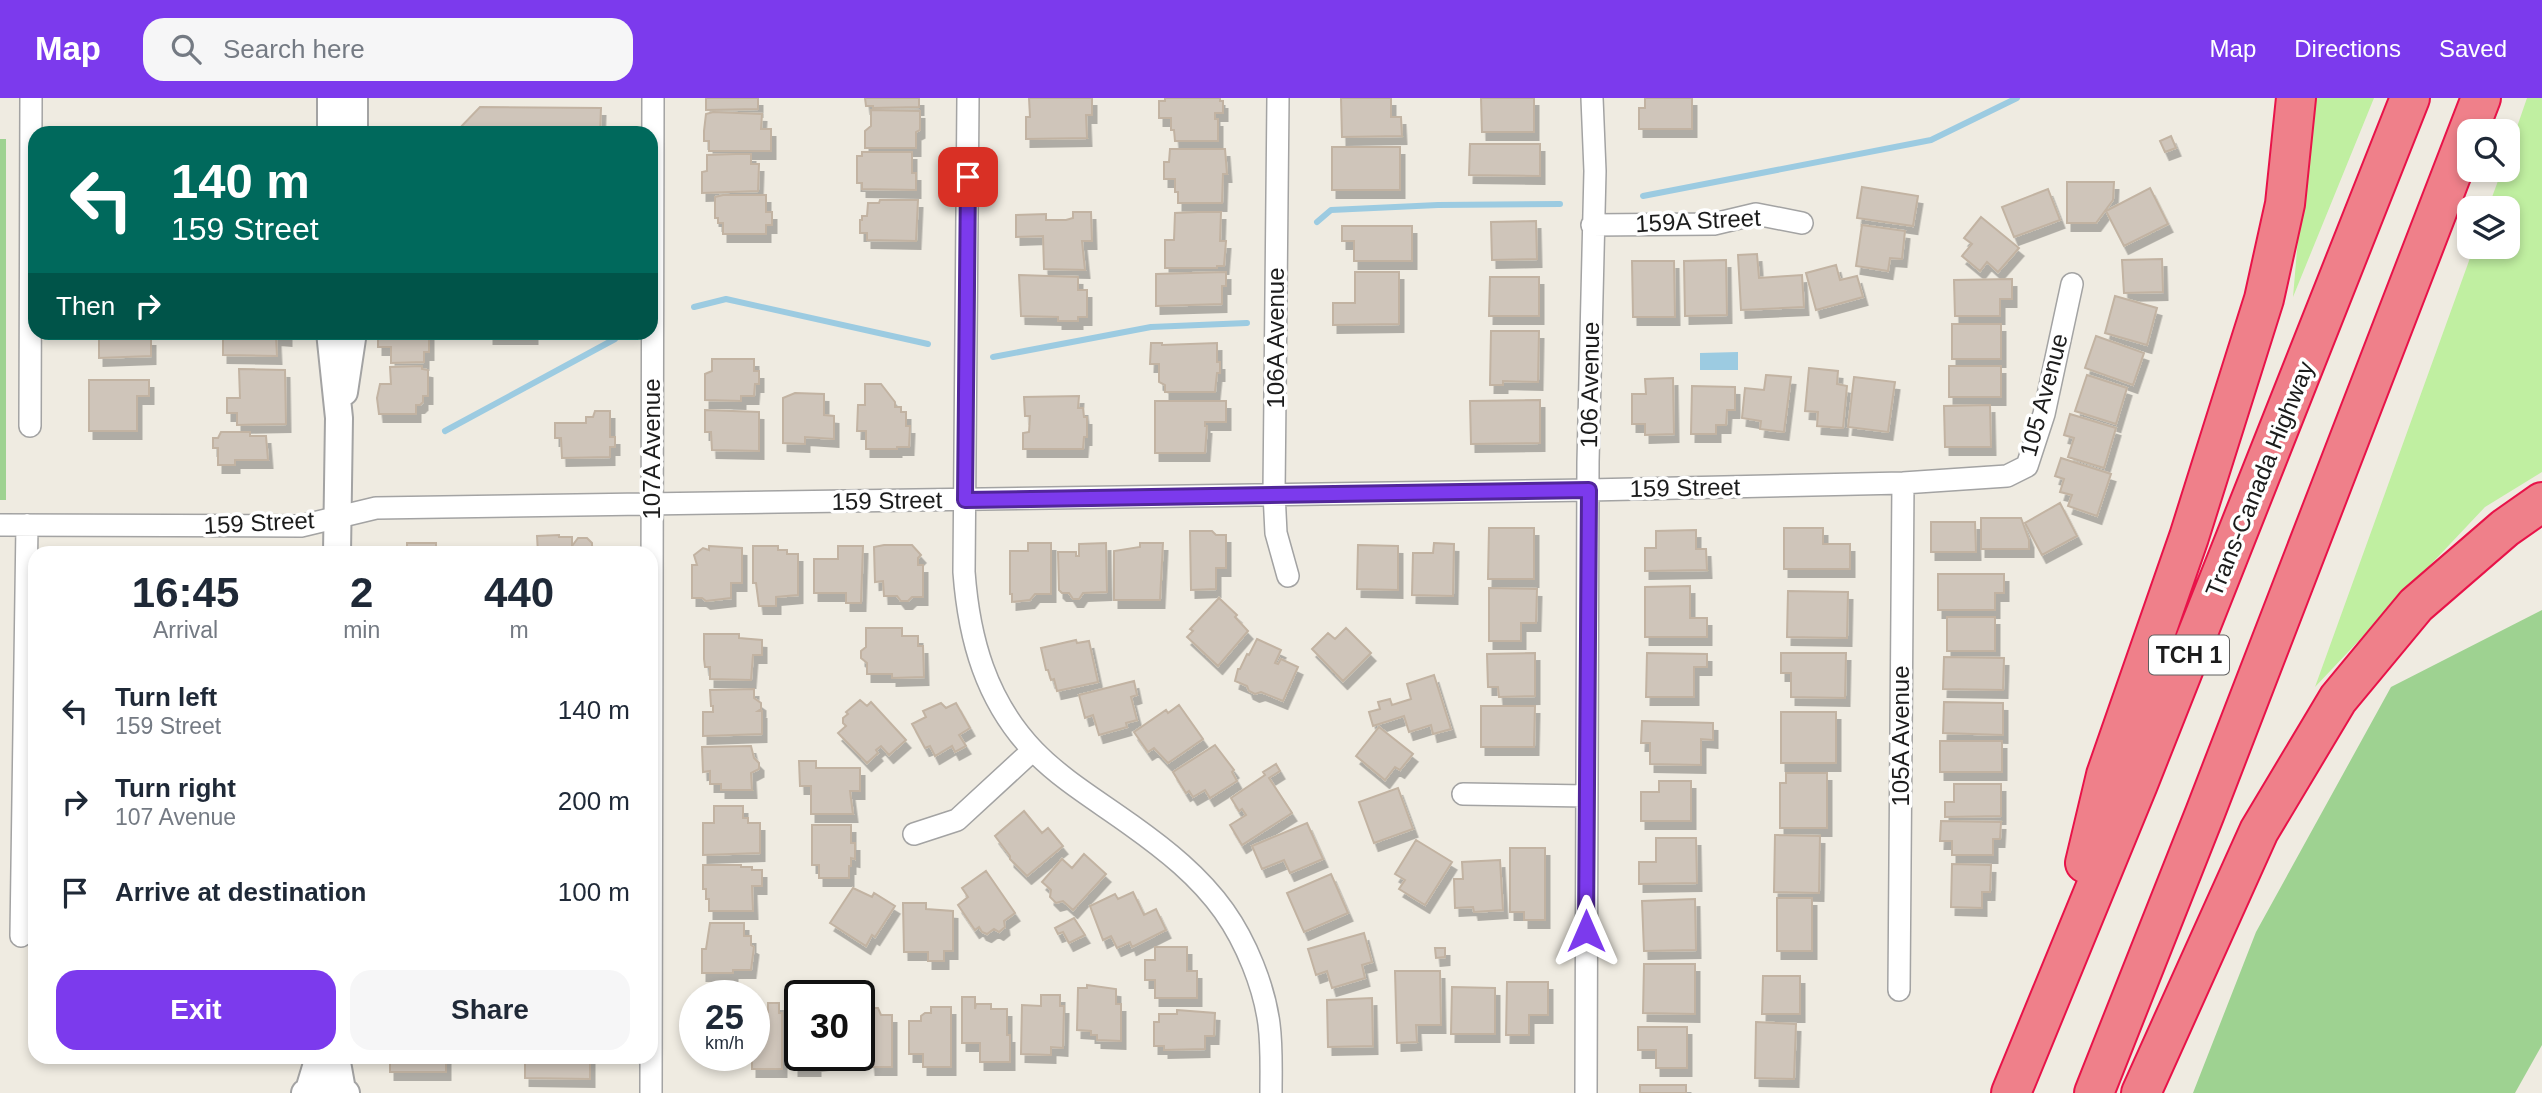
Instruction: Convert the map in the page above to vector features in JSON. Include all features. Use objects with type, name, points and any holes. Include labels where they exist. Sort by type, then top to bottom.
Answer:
[{"type":"highway","points":[[2053,991],[2106,775],[2197,511],[2264,299],[2285,204],[2296,98]]},
{"type":"highway","name":"Trans-Canada Highway","points":[[2011,1093],[2143,771],[2410,98]]},
{"type":"highway","name":"TCH 1","points":[[2094,1093],[2206,813],[2481,98]]},
{"type":"highway","points":[[2141,1093],[2259,831],[2338,699],[2416,605],[2505,528],[2542,502]]},
{"type":"street","points":[[31,98],[31,126]]},
{"type":"street","points":[[331,98],[331,126]]},
{"type":"street","points":[[354,98],[354,126]]},
{"type":"street","name":"107A Avenue","points":[[653,98],[653,126]]},
{"type":"street","points":[[968,98],[965,595],[975,647],[997,701],[1034,750],[1059,773],[1173,855],[1225,912],[1256,975],[1267,1012],[1271,1042],[1271,1093]]},
{"type":"street","name":"106A Avenue","points":[[1278,98],[1274,494],[1276,533],[1288,576]]},
{"type":"street","name":"106 Avenue","points":[[1586,1093],[1589,490],[1595,171],[1592,98]]},
{"type":"street","name":"159A Street","points":[[1592,225],[1714,224],[1756,214],[1802,223]]},
{"type":"street","name":"105 Avenue","points":[[1903,483],[2007,476],[2027,466],[2044,414],[2072,284]]},
{"type":"street","points":[[30,340],[30,426]]},
{"type":"street","points":[[331,340],[339,418],[337,546]]},
{"type":"street","points":[[339,418],[352,340]]},
{"type":"street","name":"107A Avenue","points":[[652,340],[652,546]]},
{"type":"street","name":"159 Street","points":[[0,525],[301,526],[376,508],[1903,483]]},
{"type":"street","name":"105A Avenue","points":[[1899,990],[1903,483]]},
{"type":"street","points":[[20,936],[27,525]]},
{"type":"street","points":[[914,834],[957,820],[1034,750]]},
{"type":"street","points":[[1463,794],[1587,796]]},
{"type":"street","points":[[307,1092],[317,1064]]},
{"type":"street","points":[[338,1064],[344,1092]]},
{"type":"street","name":"107A Avenue","points":[[651,1064],[651,1093]]},
{"type":"street","points":[[307,1092],[331,1087],[344,1092]]},
{"type":"green space","points":[[2310,98],[2374,98],[2293,297]]},
{"type":"green space","points":[[2527,98],[2542,98],[2542,472],[2485,507],[2315,687],[2470,259],[2520,259],[2520,196],[2492,196],[2498,182],[2520,182],[2520,119]]},
{"type":"green space","points":[[0,139],[6,139],[6,500],[0,500]]},
{"type":"green space","points":[[2542,610],[2542,1045],[2515,1093],[2193,1093],[2256,932],[2391,687]]},
{"type":"water","points":[[1738,352],[1738,370],[1700,370],[1700,353]]},
{"type":"building","points":[[706,98],[758,98],[758,109],[706,110]]},
{"type":"building","points":[[865,98],[919,98],[919,107],[873,108],[866,106]]},
{"type":"building","points":[[1029,98],[1092,98],[1092,115],[1086,115],[1087,138],[1026,139],[1026,117],[1030,117]]},
{"type":"building","points":[[1165,98],[1220,98],[1220,101],[1223,101],[1223,113],[1215,113],[1215,119],[1218,119],[1218,141],[1175,141],[1171,118],[1159,118],[1159,101],[1165,101]]},
{"type":"building","points":[[1341,98],[1391,98],[1391,117],[1401,117],[1402,136],[1342,137]]},
{"type":"building","points":[[1481,98],[1534,98],[1534,132],[1482,132]]},
{"type":"building","points":[[1645,98],[1692,98],[1692,129],[1639,129],[1639,108],[1645,108]]},
{"type":"building","points":[[480,107],[601,108],[600,126],[462,126]]},
{"type":"building","points":[[871,110],[920,111],[916,148],[865,148],[865,131],[871,126]]},
{"type":"building","points":[[706,114],[762,114],[761,129],[771,129],[771,151],[709,151],[709,141],[704,141],[704,131]]},
{"type":"building","points":[[2171,136],[2176,148],[2165,152],[2160,141]]},
{"type":"building","points":[[1470,144],[1540,144],[1540,176],[1469,175]]},
{"type":"building","points":[[1332,147],[1400,147],[1400,190],[1332,190]]},
{"type":"building","points":[[1170,149],[1225,149],[1227,174],[1223,174],[1222,203],[1178,203],[1175,179],[1164,179],[1164,162],[1169,162]]},
{"type":"building","points":[[862,152],[912,152],[912,173],[916,173],[916,190],[862,189],[862,183],[857,183],[857,156],[862,156]]},
{"type":"building","points":[[751,154],[751,164],[759,164],[758,191],[702,193],[702,172],[707,171],[707,155]]},
{"type":"building","points":[[2067,182],[2114,182],[2113,200],[2096,223],[2067,223]]},
{"type":"building","points":[[1862,187],[1918,196],[1913,226],[1857,218]]},
{"type":"building","points":[[2150,188],[2168,224],[2124,246],[2106,211]]},
{"type":"building","points":[[2048,189],[2060,220],[2014,237],[2002,207]]},
{"type":"building","points":[[766,195],[766,212],[772,212],[772,225],[766,225],[766,234],[723,234],[723,223],[718,223],[718,218],[715,218],[715,197]]},
{"type":"building","points":[[880,200],[918,200],[916,241],[867,240],[867,233],[860,233],[860,220],[862,216],[867,216],[868,203],[879,203]]},
{"type":"building","points":[[1073,212],[1091,212],[1092,241],[1082,241],[1085,270],[1044,269],[1043,236],[1016,237],[1016,215],[1046,214],[1046,220],[1066,220],[1073,218]]},
{"type":"building","points":[[1221,212],[1220,241],[1226,241],[1224,266],[1165,268],[1165,240],[1174,240],[1175,213]]},
{"type":"building","points":[[1981,217],[2019,248],[1998,272],[1987,262],[1980,271],[1962,256],[1972,244],[1964,238]]},
{"type":"building","points":[[1536,221],[1537,259],[1492,260],[1491,222]]},
{"type":"building","points":[[1862,225],[1905,231],[1902,259],[1890,258],[1888,271],[1856,266]]},
{"type":"building","points":[[1342,226],[1412,226],[1412,261],[1354,261],[1354,241],[1342,241]]},
{"type":"building","points":[[1757,254],[1759,278],[1802,275],[1804,307],[1741,310],[1738,255]]},
{"type":"building","points":[[2162,259],[2163,292],[2124,293],[2122,260]]},
{"type":"building","points":[[1726,260],[1727,315],[1685,316],[1684,261]]},
{"type":"building","points":[[1632,261],[1674,261],[1675,317],[1633,317]]},
{"type":"building","points":[[1836,265],[1840,280],[1857,276],[1863,297],[1816,310],[1806,273]]},
{"type":"building","points":[[1226,272],[1226,286],[1222,286],[1222,304],[1156,306],[1156,274]]},
{"type":"building","points":[[1355,272],[1399,272],[1399,324],[1333,325],[1333,303],[1355,303]]},
{"type":"building","points":[[1019,275],[1078,277],[1078,290],[1087,290],[1087,317],[1078,317],[1078,321],[1058,321],[1058,317],[1021,316]]},
{"type":"building","points":[[1490,277],[1539,277],[1539,316],[1489,316]]},
{"type":"building","points":[[2012,279],[2012,299],[2000,299],[2000,316],[1955,316],[1954,280]]},
{"type":"building","points":[[2115,296],[2157,308],[2147,345],[2105,333]]},
{"type":"building","points":[[1952,324],[2001,324],[2001,359],[1952,359]]},
{"type":"building","points":[[1491,331],[1539,331],[1538,382],[1503,381],[1503,385],[1490,385]]},
{"type":"building","points":[[2096,336],[2144,353],[2133,385],[2085,368]]},
{"type":"building","points":[[99,340],[151,340],[151,356],[99,358]]},
{"type":"building","points":[[223,340],[276,340],[277,356],[223,355]]},
{"type":"building","points":[[378,340],[429,340],[429,352],[424,352],[424,362],[391,363],[391,347],[378,347]]},
{"type":"building","points":[[1151,343],[1217,343],[1220,373],[1217,373],[1215,392],[1165,392],[1165,385],[1159,382],[1159,364],[1150,364]]},
{"type":"building","points":[[712,359],[754,359],[754,371],[759,371],[759,384],[755,384],[754,396],[741,396],[741,401],[705,400],[705,374],[712,371]]},
{"type":"building","points":[[422,366],[422,369],[428,370],[428,396],[423,396],[423,402],[416,405],[416,414],[379,414],[377,398],[380,384],[391,384],[390,367]]},
{"type":"building","points":[[1949,366],[2001,366],[2001,397],[1949,397]]},
{"type":"building","points":[[1809,368],[1838,371],[1837,384],[1847,386],[1843,428],[1817,426],[1818,412],[1805,411]]},
{"type":"building","points":[[239,369],[285,370],[286,424],[237,425],[237,413],[227,413],[227,398],[240,398]]},
{"type":"building","points":[[1766,375],[1791,377],[1784,432],[1760,429],[1761,421],[1742,418],[1745,388],[1764,390]]},
{"type":"building","points":[[2087,375],[2127,388],[2116,424],[2075,411]]},
{"type":"building","points":[[1854,377],[1895,382],[1888,432],[1848,427]]},
{"type":"building","points":[[1673,378],[1674,434],[1645,435],[1645,424],[1632,424],[1632,394],[1646,394],[1645,379]]},
{"type":"building","points":[[89,380],[149,380],[149,396],[137,396],[137,431],[89,431]]},
{"type":"building","points":[[865,384],[881,384],[895,402],[895,407],[901,407],[901,412],[906,412],[906,426],[910,426],[909,447],[866,449],[866,431],[857,431],[858,405],[865,405]]},
{"type":"building","points":[[1692,386],[1735,387],[1735,410],[1727,410],[1726,425],[1716,425],[1716,434],[1691,434]]},
{"type":"building","points":[[795,393],[824,394],[824,415],[834,416],[834,439],[805,437],[805,444],[783,443],[783,398]]},
{"type":"building","points":[[1079,396],[1078,408],[1083,408],[1084,417],[1087,417],[1087,437],[1084,437],[1083,449],[1023,449],[1023,433],[1029,432],[1030,416],[1025,416],[1024,397]]},
{"type":"building","points":[[1540,400],[1540,443],[1471,444],[1470,401]]},
{"type":"building","points":[[1155,401],[1226,401],[1226,422],[1205,422],[1205,453],[1155,453]]},
{"type":"building","points":[[1990,405],[1991,447],[1945,447],[1944,406]]},
{"type":"building","points":[[705,410],[759,412],[759,451],[712,450],[711,432],[705,432]]},
{"type":"building","points":[[595,411],[610,411],[610,437],[615,437],[615,447],[610,447],[610,457],[562,458],[561,438],[555,438],[555,423],[586,423],[586,417],[593,417]]},
{"type":"building","points":[[2070,414],[2116,428],[2104,468],[2068,457],[2074,438],[2064,435]]},
{"type":"building","points":[[221,432],[250,432],[250,436],[266,436],[268,460],[235,460],[235,465],[218,465],[218,448],[213,448],[213,438],[218,438]]},
{"type":"building","points":[[2061,458],[2111,474],[2097,516],[2068,506],[2072,495],[2060,492],[2064,479],[2055,476]]},
{"type":"building","points":[[2060,503],[2077,536],[2042,555],[2025,523]]},
{"type":"building","points":[[1981,518],[2021,518],[2029,540],[2029,549],[1981,549]]},
{"type":"building","points":[[1931,522],[1975,522],[1976,552],[1931,552]]},
{"type":"building","points":[[1489,528],[1534,528],[1534,579],[1488,579]]},
{"type":"building","points":[[1784,528],[1823,528],[1823,544],[1850,544],[1850,569],[1784,569]]},
{"type":"building","points":[[1696,530],[1696,549],[1706,549],[1707,570],[1645,571],[1645,548],[1656,548],[1656,531]]},
{"type":"building","points":[[1190,531],[1212,531],[1216,535],[1226,535],[1226,568],[1216,568],[1216,589],[1191,590]]},
{"type":"building","points":[[537,536],[572,537],[572,546],[538,546]]},
{"type":"building","points":[[578,538],[587,538],[592,546],[572,546]]},
{"type":"building","points":[[407,543],[436,543],[436,546],[407,546]]},
{"type":"building","points":[[1028,543],[1051,543],[1051,594],[1035,594],[1030,600],[1012,602],[1010,551],[1028,551]]},
{"type":"building","points":[[1106,543],[1107,592],[1083,593],[1079,599],[1073,599],[1069,593],[1062,593],[1059,590],[1058,552],[1076,552],[1076,556],[1079,556],[1079,544]]},
{"type":"building","points":[[1140,543],[1163,543],[1160,600],[1114,600],[1114,551],[1140,547]]},
{"type":"building","points":[[1434,543],[1454,544],[1453,596],[1412,595],[1413,553],[1433,553]]},
{"type":"building","points":[[912,545],[921,555],[918,565],[923,565],[923,597],[901,601],[897,596],[884,596],[883,581],[875,582],[874,547]]},
{"type":"building","points":[[1358,545],[1398,546],[1398,590],[1357,589]]},
{"type":"building","points":[[709,546],[742,548],[742,583],[731,583],[731,598],[706,601],[692,598],[692,565],[697,565],[694,555],[703,548],[709,550]]},
{"type":"building","points":[[753,546],[778,546],[778,550],[787,550],[787,554],[798,554],[798,595],[776,597],[776,606],[759,606],[756,583],[753,583]]},
{"type":"building","points":[[838,546],[863,546],[861,603],[846,603],[846,593],[814,593],[814,559],[838,559]]},
{"type":"building","points":[[1938,574],[2004,574],[2004,593],[1995,593],[1995,610],[1938,610]]},
{"type":"building","points":[[1690,586],[1690,618],[1707,618],[1707,637],[1645,637],[1645,587]]},
{"type":"building","points":[[1489,588],[1537,589],[1536,623],[1521,623],[1521,641],[1489,641]]},
{"type":"building","points":[[1788,591],[1848,592],[1847,638],[1787,637]]},
{"type":"building","points":[[1219,598],[1237,615],[1235,617],[1248,631],[1218,666],[1187,637],[1193,631],[1190,629]]},
{"type":"building","points":[[1947,617],[1995,617],[1995,651],[1947,651]]},
{"type":"building","points":[[866,628],[902,628],[902,636],[918,636],[918,646],[923,646],[924,677],[892,678],[892,674],[867,674],[867,663],[861,658],[861,651],[866,647]]},
{"type":"building","points":[[1346,628],[1371,653],[1343,681],[1312,649],[1328,633],[1335,639]]},
{"type":"building","points":[[704,634],[739,634],[739,638],[762,640],[762,655],[753,655],[751,680],[710,679],[710,667],[705,667]]},
{"type":"building","points":[[1257,639],[1281,650],[1275,663],[1278,664],[1281,659],[1298,667],[1283,701],[1261,692],[1255,694],[1249,691],[1247,686],[1235,681],[1238,669]]},
{"type":"building","points":[[1076,640],[1077,643],[1089,641],[1098,682],[1057,691],[1054,679],[1051,680],[1046,670],[1041,648]]},
{"type":"building","points":[[1535,653],[1535,696],[1499,697],[1498,687],[1488,687],[1487,654]]},
{"type":"building","points":[[1647,653],[1707,654],[1707,667],[1694,667],[1694,697],[1646,697]]},
{"type":"building","points":[[1781,653],[1846,653],[1845,698],[1791,697],[1791,673],[1781,673]]},
{"type":"building","points":[[1944,657],[2004,658],[2003,690],[1943,689]]},
{"type":"building","points":[[1434,675],[1451,729],[1433,734],[1431,725],[1409,732],[1404,716],[1373,726],[1369,712],[1380,709],[1378,702],[1390,699],[1392,705],[1411,699],[1407,684]]},
{"type":"building","points":[[1134,681],[1137,695],[1131,697],[1137,720],[1126,723],[1127,727],[1099,735],[1093,715],[1085,718],[1079,695]]},
{"type":"building","points":[[754,689],[754,698],[761,703],[761,709],[758,711],[762,711],[762,734],[703,736],[703,712],[713,712],[710,690]]},
{"type":"building","points":[[860,700],[867,706],[871,702],[906,740],[889,755],[881,746],[876,750],[878,753],[867,763],[838,733],[846,726],[843,718],[848,714],[846,712]]},
{"type":"building","points":[[1944,702],[2003,703],[2003,735],[1943,733]]},
{"type":"building","points":[[941,703],[946,708],[956,703],[970,728],[959,735],[966,746],[955,752],[952,746],[935,756],[930,746],[925,748],[912,724],[926,717],[923,711]]},
{"type":"building","points":[[1179,705],[1203,739],[1168,763],[1154,748],[1148,752],[1134,732],[1166,710],[1168,713]]},
{"type":"building","points":[[1481,706],[1535,706],[1534,747],[1481,747]]},
{"type":"building","points":[[1781,712],[1836,712],[1836,763],[1781,763]]},
{"type":"building","points":[[1642,721],[1713,723],[1713,740],[1701,739],[1701,765],[1650,764],[1650,743],[1641,743]]},
{"type":"building","points":[[1379,727],[1413,754],[1400,770],[1395,767],[1385,780],[1356,756]]},
{"type":"building","points":[[1940,741],[2002,741],[2002,772],[1940,772]]},
{"type":"building","points":[[1215,745],[1234,770],[1232,772],[1237,781],[1210,798],[1205,790],[1193,797],[1189,791],[1186,793],[1173,772]]},
{"type":"building","points":[[751,746],[754,758],[759,763],[759,769],[751,773],[752,790],[721,790],[721,784],[710,784],[710,771],[703,772],[702,747]]},
{"type":"building","points":[[799,761],[816,761],[816,768],[860,768],[860,791],[850,791],[853,814],[811,814],[811,786],[800,786]]},
{"type":"building","points":[[1276,764],[1280,771],[1269,778],[1292,813],[1242,845],[1230,825],[1246,815],[1242,809],[1239,811],[1231,798],[1265,775],[1263,772]]},
{"type":"building","points":[[1786,773],[1827,773],[1827,828],[1780,828],[1780,783],[1786,783]]},
{"type":"building","points":[[1659,781],[1691,781],[1691,821],[1641,821],[1641,792],[1659,792]]},
{"type":"building","points":[[1954,784],[2001,784],[2001,816],[1945,817],[1945,802],[1954,802]]},
{"type":"building","points":[[1398,788],[1413,829],[1374,843],[1359,802]]},
{"type":"building","points":[[714,806],[743,806],[743,818],[748,818],[748,823],[760,823],[760,853],[703,855],[703,823],[714,823]]},
{"type":"building","points":[[1024,811],[1042,833],[1048,828],[1063,846],[1027,876],[1010,859],[995,836]]},
{"type":"building","points":[[1941,821],[2001,822],[2000,839],[1993,839],[1993,855],[1952,855],[1952,841],[1940,841]]},
{"type":"building","points":[[1307,823],[1323,859],[1290,873],[1284,860],[1262,869],[1252,846]]},
{"type":"building","points":[[812,825],[851,825],[851,843],[855,843],[855,859],[851,858],[849,878],[819,878],[819,865],[812,865]]},
{"type":"building","points":[[1775,835],[1820,836],[1819,893],[1774,892]]},
{"type":"building","points":[[1656,838],[1696,838],[1697,883],[1639,884],[1639,862],[1656,862]]},
{"type":"building","points":[[1416,840],[1452,862],[1425,905],[1399,889],[1405,880],[1395,874]]},
{"type":"building","points":[[1510,848],[1545,848],[1545,920],[1524,920],[1524,912],[1510,912]]},
{"type":"building","points":[[1084,854],[1106,874],[1073,910],[1063,901],[1056,903],[1050,897],[1051,890],[1042,882],[1062,859],[1072,868]]},
{"type":"building","points":[[1500,860],[1503,910],[1474,912],[1473,907],[1455,908],[1454,879],[1463,879],[1462,862]]},
{"type":"building","points":[[1952,864],[1991,865],[1990,892],[1982,892],[1982,908],[1951,907]]},
{"type":"building","points":[[703,865],[741,865],[752,867],[752,870],[762,870],[762,886],[752,886],[753,911],[709,911],[709,899],[706,899],[706,889],[703,889]]},
{"type":"building","points":[[986,871],[1015,913],[1004,921],[1005,927],[999,932],[994,929],[987,934],[979,927],[975,930],[958,905],[968,897],[962,888]]},
{"type":"building","points":[[1331,874],[1348,913],[1304,932],[1287,893]]},
{"type":"building","points":[[853,888],[872,897],[874,893],[895,906],[866,946],[830,923]]},
{"type":"building","points":[[1133,892],[1144,915],[1156,909],[1166,930],[1132,947],[1130,942],[1117,948],[1111,936],[1103,940],[1090,906],[1115,894],[1118,899]]},
{"type":"building","points":[[1777,898],[1812,898],[1812,951],[1777,951]]},
{"type":"building","points":[[1695,899],[1696,950],[1644,951],[1642,901]]},
{"type":"building","points":[[903,903],[926,903],[926,909],[953,911],[953,951],[944,951],[944,961],[928,961],[928,952],[904,952]]},
{"type":"building","points":[[1074,918],[1085,935],[1069,943],[1063,932],[1058,934],[1055,928]]},
{"type":"building","points":[[710,923],[744,923],[744,936],[751,936],[751,945],[754,947],[751,970],[702,973],[702,949],[706,949]]},
{"type":"building","points":[[1364,933],[1372,962],[1362,965],[1365,978],[1332,988],[1327,971],[1316,975],[1308,949]]},
{"type":"building","points":[[1155,947],[1187,947],[1187,971],[1197,971],[1197,998],[1155,998],[1155,980],[1145,980],[1145,960],[1155,960]]},
{"type":"building","points":[[1435,948],[1445,948],[1445,957],[1436,958]]},
{"type":"building","points":[[1644,964],[1695,964],[1695,1014],[1643,1013]]},
{"type":"building","points":[[1395,971],[1440,971],[1441,1025],[1416,1025],[1417,1042],[1397,1043]]},
{"type":"building","points":[[1763,976],[1800,976],[1800,1014],[1762,1014]]},
{"type":"building","points":[[1507,982],[1548,982],[1548,1015],[1529,1015],[1529,1035],[1506,1035]]},
{"type":"building","points":[[1087,985],[1116,989],[1116,1004],[1121,1004],[1121,1041],[1097,1040],[1097,1035],[1091,1035],[1091,1031],[1077,1030],[1078,988],[1087,988]]},
{"type":"building","points":[[1452,987],[1495,988],[1495,1034],[1451,1034]]},
{"type":"building","points":[[1041,995],[1060,995],[1060,1006],[1064,1006],[1063,1048],[1051,1047],[1051,1055],[1021,1054],[1022,1005],[1041,1006]]},
{"type":"building","points":[[962,997],[975,997],[975,1009],[976,1004],[991,1004],[991,1009],[1007,1009],[1010,1062],[980,1062],[980,1043],[962,1043]]},
{"type":"building","points":[[1372,998],[1373,1046],[1328,1047],[1327,1000]]},
{"type":"building","points":[[770,1003],[779,1003],[779,1013],[782,1013],[782,1069],[770,1069]]},
{"type":"building","points":[[931,1007],[951,1007],[951,1067],[923,1067],[923,1054],[909,1054],[909,1021],[921,1021],[921,1016],[931,1013]]},
{"type":"building","points":[[875,1008],[878,1008],[881,1015],[892,1015],[892,1067],[875,1067]]},
{"type":"building","points":[[1177,1010],[1215,1013],[1214,1036],[1205,1036],[1205,1049],[1164,1050],[1164,1046],[1154,1046],[1154,1022],[1159,1022],[1159,1014],[1177,1014]]},
{"type":"building","points":[[1756,1022],[1796,1024],[1794,1079],[1755,1078]]},
{"type":"building","points":[[1638,1027],[1687,1027],[1687,1068],[1656,1068],[1656,1050],[1638,1050]]},
{"type":"building","points":[[390,1064],[446,1064],[446,1072],[390,1072]]},
{"type":"building","points":[[525,1064],[590,1064],[590,1079],[525,1078]]},
{"type":"building","points":[[1640,1085],[1686,1085],[1686,1093],[1640,1093]]},
{"type":"waterway","points":[[1643,196],[1931,140],[2017,98]]},
{"type":"waterway","points":[[1317,222],[1331,210],[1438,205],[1560,204]]},
{"type":"waterway","points":[[694,307],[726,299],[928,344]]},
{"type":"waterway","points":[[993,357],[1151,327],[1247,323]]},
{"type":"waterway","points":[[445,431],[613,340]]},
{"type":"route","points":[[968,177],[965,500],[1589,490],[1586,931]]}]
